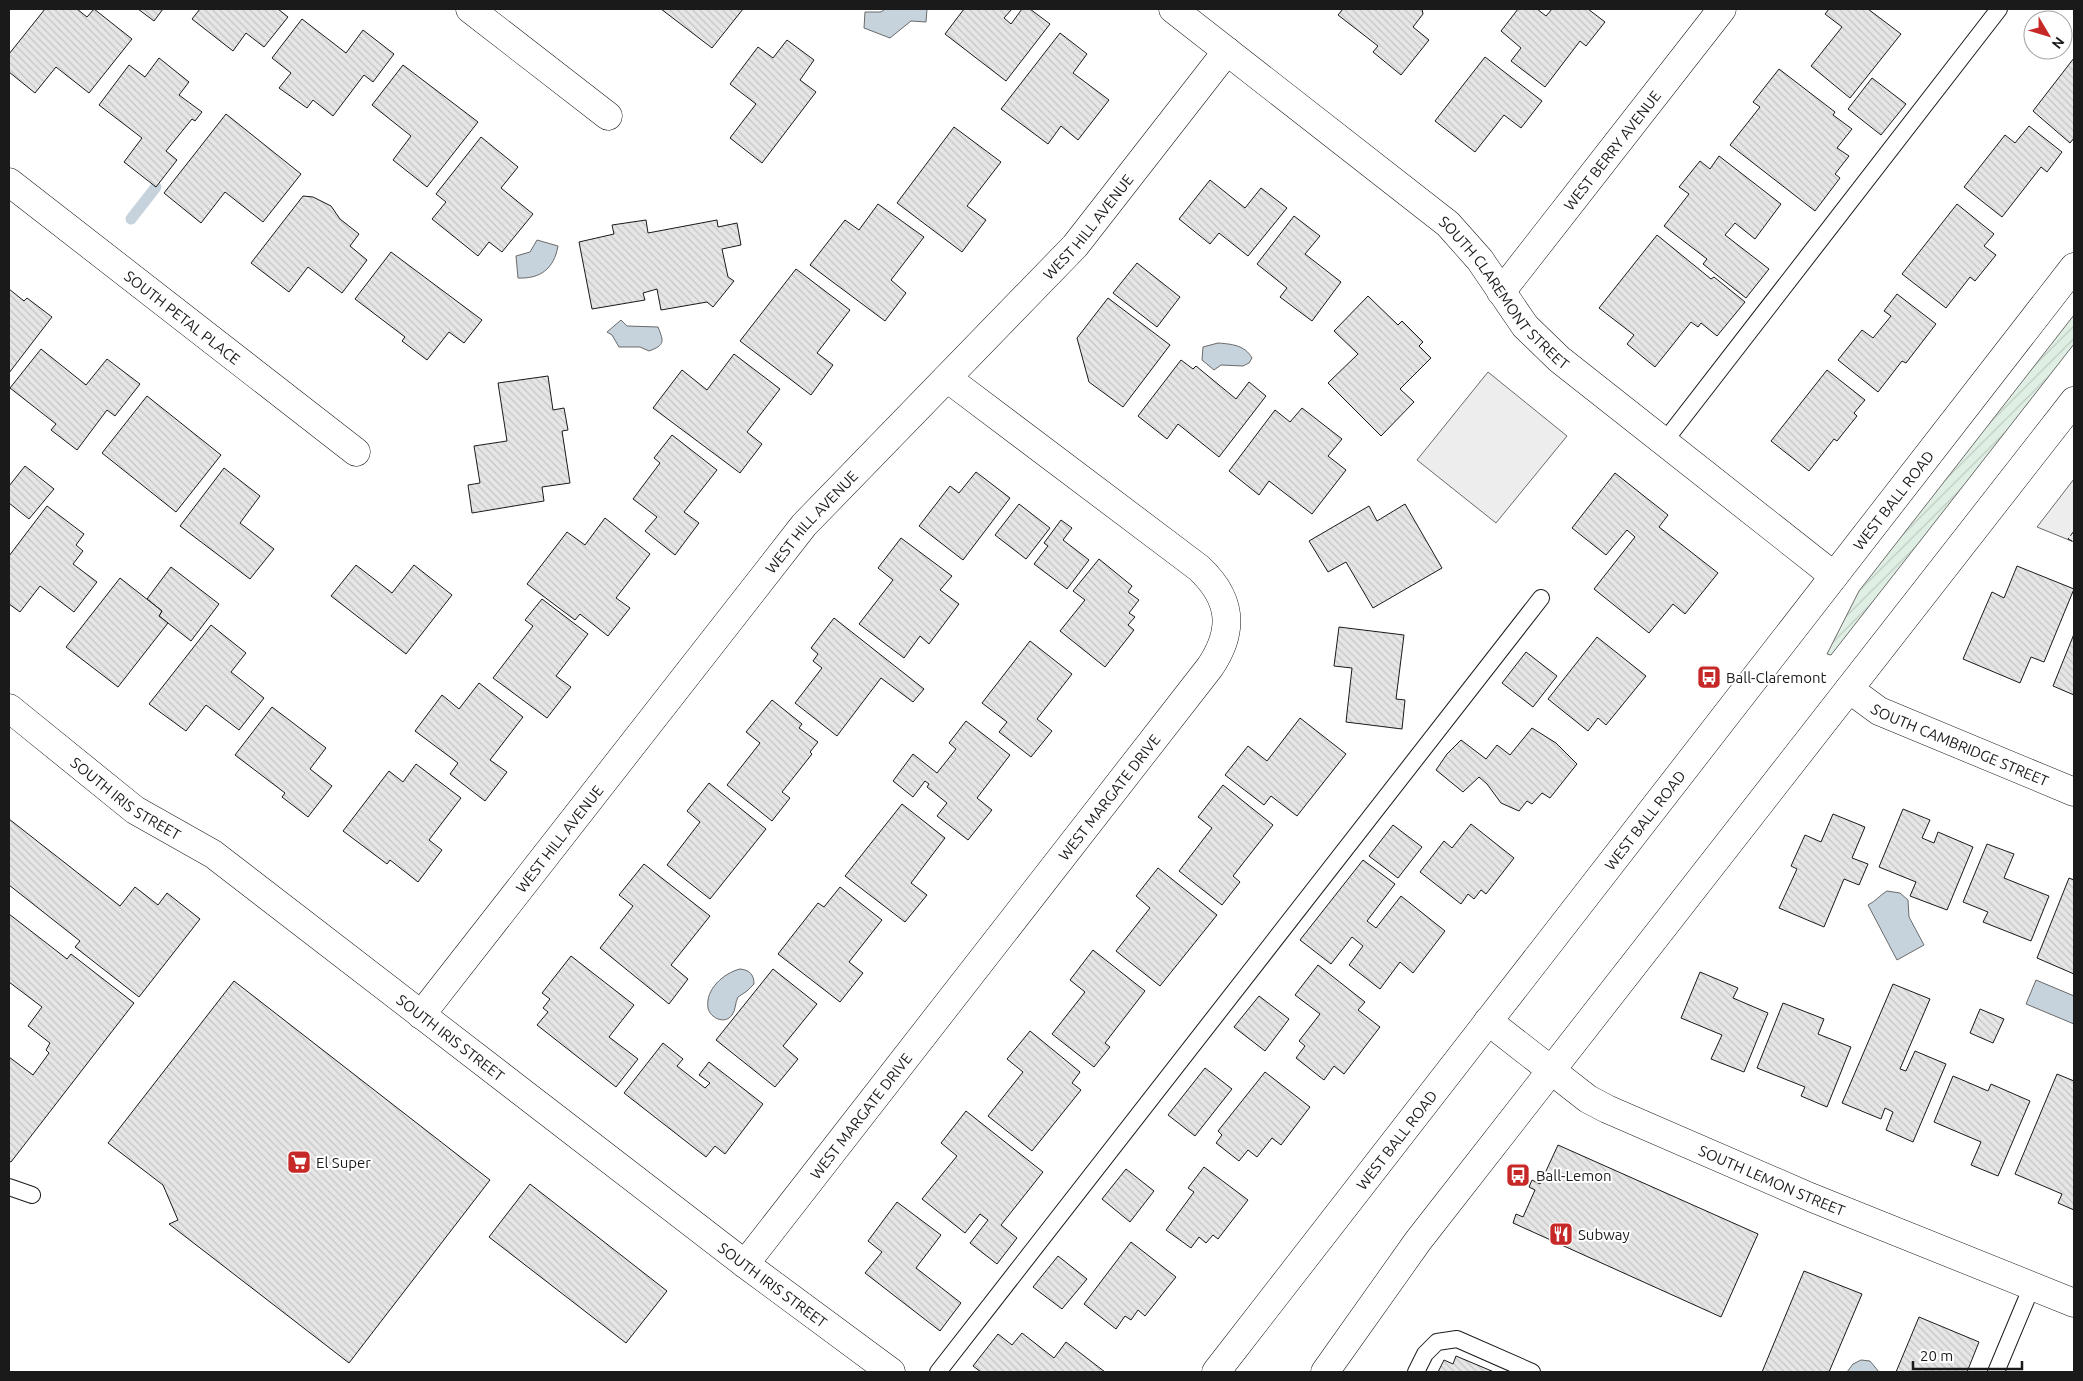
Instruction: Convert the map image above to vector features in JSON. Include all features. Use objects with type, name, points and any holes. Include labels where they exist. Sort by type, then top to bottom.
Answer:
[{"type":"street","points":[[470,9],[608,116]]},
{"type":"street","name":"SOUTH CLAREMONT STREET","points":[[1173,9],[1448,224],[1480,260],[1526,326],[1559,359],[1834,576]]},
{"type":"street","name":"WEST BERRY AVENUE","points":[[1501,292],[1722,9]]},
{"type":"street","name":"WEST HILL AVENUE","points":[[421,1015],[804,525],[1075,246],[1226,51]]},
{"type":"street","name":"SOUTH PETAL PLACE","points":[[9,182],[356,452]]},
{"type":"street","name":"WEST BALL ROAD","points":[[1216,1372],[2074,267]]},
{"type":"street","name":"WEST MARGATE DRIVE","points":[[745,1264],[1210,667],[1219,654],[1227,626],[1227,614],[1220,593],[1212,580],[1199,568],[947,378]]},
{"type":"street","points":[[1325,1372],[1418,1241],[2074,401]]},
{"type":"street","name":"SOUTH CAMBRIDGE STREET","points":[[1850,689],[1879,711],[2074,792]]},
{"type":"street","name":"SOUTH IRIS STREET","points":[[9,708],[135,810],[213,854],[745,1264],[891,1372]]},
{"type":"street","name":"SOUTH LEMON STREET","points":[[1488,1021],[1588,1099],[1607,1109],[1810,1197],[2074,1304]]},
{"type":"lane","points":[[1664,442],[1999,9]]},
{"type":"lane","points":[[938,1372],[1541,598]]},
{"type":"lane","points":[[9,1187],[32,1196]]},
{"type":"lane","points":[[1996,1372],[2032,1286]]},
{"type":"lane","points":[[1416,1372],[1425,1354],[1437,1342],[1457,1339],[1532,1372]]},
{"type":"green space","points":[[2074,315],[2074,344],[1831,655],[1827,654],[1859,591]]},
{"type":"shaded area","points":[[885,9],[927,9],[926,22],[911,21],[890,38],[864,28],[865,12],[881,12]]},
{"type":"shaded area","points":[[537,240],[558,246],[553,261],[545,271],[533,277],[518,278],[516,256],[530,252]]},
{"type":"shaded area","points":[[621,320],[627,326],[658,327],[662,342],[658,347],[649,351],[640,347],[619,347],[612,335],[607,332]]},
{"type":"shaded area","points":[[1218,343],[1242,348],[1252,358],[1249,363],[1243,366],[1221,365],[1214,370],[1202,360],[1203,347]]},
{"type":"shaded area","points":[[1488,372],[1567,436],[1496,523],[1417,460]]},
{"type":"shaded area","points":[[2074,479],[2074,542],[2037,527]]},
{"type":"shaded area","points":[[1887,891],[1900,893],[1908,900],[1909,917],[1924,945],[1897,960],[1868,905]]},
{"type":"shaded area","points":[[740,969],[750,973],[754,984],[738,997],[733,1013],[729,1018],[726,1020],[718,1019],[709,1012],[709,994],[722,978]]},
{"type":"shaded area","points":[[2036,980],[2074,996],[2074,1024],[2026,1004]]},
{"type":"shaded area","points":[[1861,1360],[1870,1361],[1879,1372],[1847,1372],[1853,1364]]},
{"type":"building","points":[[45,9],[77,9],[87,17],[94,9],[132,39],[89,93],[56,67],[35,93],[9,72],[9,54]]},
{"type":"building","points":[[138,9],[163,9],[154,21]]},
{"type":"building","points":[[200,9],[278,9],[288,17],[264,47],[246,33],[233,51],[192,19]]},
{"type":"building","points":[[661,9],[743,9],[712,48]]},
{"type":"building","points":[[964,9],[1012,9],[1004,18],[1011,24],[1022,9],[1030,9],[1050,24],[1006,81],[945,34]]},
{"type":"building","points":[[1343,9],[1422,9],[1423,14],[1413,27],[1429,40],[1401,75],[1373,52],[1378,46],[1338,15]]},
{"type":"building","points":[[1518,9],[1537,9],[1546,16],[1552,9],[1588,9],[1605,22],[1586,46],[1580,41],[1545,87],[1511,61],[1521,48],[1501,31]]},
{"type":"building","points":[[1829,9],[1868,9],[1901,34],[1850,98],[1811,66],[1842,27],[1825,14]]},
{"type":"building","points":[[302,19],[346,53],[363,30],[394,54],[373,82],[364,75],[333,116],[313,100],[307,108],[279,88],[291,73],[272,58]]},
{"type":"building","points":[[1060,33],[1087,54],[1073,73],[1109,100],[1078,140],[1061,126],[1048,144],[1001,109]]},
{"type":"building","points":[[787,40],[814,60],[800,80],[816,92],[762,163],[730,138],[756,104],[730,84],[758,47],[773,58]]},
{"type":"building","points":[[1485,57],[1542,101],[1521,128],[1504,115],[1475,152],[1435,121]]},
{"type":"building","points":[[159,58],[189,82],[179,95],[202,112],[195,121],[192,119],[166,151],[177,160],[156,187],[124,162],[142,138],[99,105],[129,65],[145,77]]},
{"type":"building","points":[[2074,58],[2074,138],[2070,143],[2033,111]]},
{"type":"building","points":[[403,65],[478,122],[427,187],[393,160],[411,136],[372,105]]},
{"type":"building","points":[[1779,69],[1835,112],[1833,115],[1852,129],[1837,148],[1849,156],[1835,174],[1840,178],[1815,211],[1730,145],[1760,107],[1753,102]]},
{"type":"building","points":[[1872,78],[1906,104],[1881,135],[1848,109]]},
{"type":"building","points":[[226,114],[301,174],[263,222],[225,192],[201,223],[164,193]]},
{"type":"building","points":[[2029,126],[2062,152],[2047,172],[2041,167],[2002,217],[1964,187],[2005,135],[2015,143]]},
{"type":"building","points":[[954,127],[1001,162],[967,206],[986,220],[962,252],[897,203]]},
{"type":"building","points":[[481,137],[518,167],[501,188],[533,214],[502,252],[489,242],[478,256],[432,219],[446,202],[436,194]]},
{"type":"building","points":[[1719,156],[1781,204],[1755,239],[1735,223],[1725,235],[1769,269],[1746,298],[1703,264],[1707,259],[1664,226],[1689,194],[1679,187],[1700,161],[1710,169]]},
{"type":"building","points":[[1210,180],[1245,208],[1261,188],[1287,208],[1248,256],[1219,233],[1210,244],[1179,219]]},
{"type":"building","points":[[303,196],[313,197],[331,206],[340,219],[359,234],[350,246],[367,260],[342,293],[308,267],[289,292],[251,263]]},
{"type":"building","points":[[878,204],[924,237],[891,280],[906,293],[885,321],[810,265],[845,220],[859,230]]},
{"type":"building","points":[[1957,204],[1994,234],[1984,246],[1996,255],[1975,281],[1970,277],[1946,308],[1902,274]]},
{"type":"building","points":[[1294,216],[1320,236],[1305,254],[1341,282],[1312,321],[1280,297],[1287,288],[1257,264]]},
{"type":"building","points":[[646,220],[648,233],[717,220],[718,227],[737,223],[741,245],[722,249],[728,277],[734,281],[713,307],[707,302],[661,310],[657,289],[643,293],[645,300],[592,309],[579,242],[614,234],[612,225]]},
{"type":"building","points":[[1657,235],[1711,279],[1714,277],[1745,302],[1717,336],[1701,323],[1698,327],[1691,322],[1655,367],[1627,344],[1634,335],[1599,308]]},
{"type":"building","points":[[391,252],[482,320],[464,343],[449,332],[427,360],[402,341],[405,337],[355,299]]},
{"type":"building","points":[[1137,263],[1180,297],[1157,327],[1113,293]]},
{"type":"building","points":[[796,269],[850,310],[817,353],[833,365],[811,395],[740,341]]},
{"type":"building","points":[[9,289],[24,301],[27,298],[52,317],[9,373]]},
{"type":"building","points":[[1897,294],[1936,324],[1906,363],[1902,361],[1878,392],[1838,360],[1862,330],[1873,338],[1891,316],[1884,311]]},
{"type":"building","points":[[1368,296],[1398,325],[1402,321],[1423,342],[1419,346],[1431,358],[1400,389],[1414,402],[1381,436],[1328,383],[1358,354],[1334,331]]},
{"type":"building","points":[[1108,298],[1170,345],[1123,407],[1089,382],[1077,338]]},
{"type":"building","points":[[41,349],[86,385],[107,359],[140,384],[115,416],[107,410],[77,450],[51,430],[56,424],[10,388]]},
{"type":"building","points":[[734,354],[780,389],[747,432],[762,444],[740,473],[653,408],[682,370],[707,390]]},
{"type":"building","points":[[1181,360],[1193,369],[1196,366],[1236,399],[1249,382],[1266,396],[1219,457],[1178,424],[1167,439],[1138,416]]},
{"type":"building","points":[[1827,370],[1865,400],[1854,413],[1857,416],[1837,441],[1834,439],[1809,471],[1771,441]]},
{"type":"building","points":[[548,376],[553,410],[564,408],[568,430],[562,431],[570,483],[542,487],[544,501],[472,513],[468,485],[480,483],[474,446],[507,441],[498,383]]},
{"type":"building","points":[[147,396],[221,455],[176,512],[102,453]]},
{"type":"building","points":[[1302,408],[1342,439],[1328,456],[1346,470],[1312,514],[1269,481],[1259,495],[1229,471],[1275,410],[1290,422]]},
{"type":"building","points":[[672,435],[717,470],[684,512],[699,523],[675,555],[645,531],[657,517],[633,499],[660,463],[654,458]]},
{"type":"building","points":[[25,466],[54,489],[29,519],[9,503],[9,486]]},
{"type":"building","points":[[224,468],[260,496],[240,523],[274,549],[250,579],[180,526]]},
{"type":"building","points":[[976,472],[1010,498],[963,560],[919,526],[950,486],[959,493]]},
{"type":"building","points":[[1615,473],[1668,515],[1659,527],[1718,573],[1685,614],[1673,604],[1649,633],[1594,589],[1635,537],[1627,530],[1606,555],[1572,528]]},
{"type":"building","points":[[1019,504],[1050,528],[1026,559],[995,535]]},
{"type":"building","points":[[1405,504],[1442,568],[1373,608],[1346,562],[1328,572],[1309,541],[1369,506],[1377,521]]},
{"type":"building","points":[[47,506],[84,534],[76,545],[83,551],[73,564],[97,582],[74,612],[40,586],[20,612],[9,604],[9,556]]},
{"type":"building","points":[[605,518],[650,554],[616,598],[630,608],[608,636],[580,614],[575,620],[527,584],[567,532],[585,545]]},
{"type":"building","points":[[1061,520],[1072,528],[1063,540],[1089,560],[1067,589],[1034,564],[1048,546],[1044,543]]},
{"type":"building","points":[[901,538],[952,576],[940,590],[959,604],[929,644],[920,636],[904,658],[859,624],[893,580],[878,568]]},
{"type":"building","points":[[1099,559],[1132,586],[1128,592],[1139,600],[1129,613],[1135,617],[1128,625],[1134,630],[1105,667],[1060,631],[1085,600],[1073,591]]},
{"type":"building","points":[[356,565],[392,593],[414,565],[452,595],[406,654],[331,596]]},
{"type":"building","points":[[2017,566],[2074,589],[2044,662],[2031,657],[2020,683],[1963,659],[1992,592],[2004,598]]},
{"type":"building","points":[[171,567],[219,604],[191,641],[159,616],[162,611],[147,599]]},
{"type":"building","points":[[120,578],[162,611],[159,616],[168,623],[118,687],[66,647]]},
{"type":"building","points":[[542,599],[588,634],[556,676],[571,687],[547,718],[493,678],[533,626],[525,620]]},
{"type":"building","points":[[834,618],[924,689],[913,702],[881,678],[837,736],[795,703],[822,668],[813,661],[818,654],[811,648]]},
{"type":"building","points":[[211,625],[246,653],[231,672],[264,698],[239,730],[206,705],[186,731],[149,704]]},
{"type":"building","points":[[1339,627],[1404,635],[1396,699],[1405,700],[1402,729],[1346,722],[1352,668],[1334,666]]},
{"type":"building","points":[[2074,634],[2074,695],[2053,686]]},
{"type":"building","points":[[1597,637],[1646,676],[1606,725],[1598,718],[1588,731],[1548,699]]},
{"type":"building","points":[[1030,641],[1072,674],[1037,719],[1052,731],[1031,757],[999,732],[1007,722],[982,703]]},
{"type":"building","points":[[1526,652],[1557,676],[1533,707],[1502,683]]},
{"type":"building","points":[[479,683],[523,717],[490,760],[507,772],[485,801],[450,774],[458,763],[415,731],[442,695],[459,709]]},
{"type":"building","points":[[772,700],[802,724],[799,728],[818,742],[810,752],[812,754],[782,792],[790,798],[772,821],[727,785],[760,743],[746,732]]},
{"type":"building","points":[[272,707],[326,748],[310,769],[332,786],[308,817],[282,797],[285,793],[235,755]]},
{"type":"building","points":[[1300,718],[1346,754],[1297,816],[1271,796],[1264,805],[1225,775],[1248,746],[1267,761]]},
{"type":"building","points":[[966,721],[1010,755],[977,798],[992,810],[968,840],[937,816],[947,803],[927,787],[929,784],[925,781],[913,797],[893,781],[913,754],[937,773],[956,749],[949,743]]},
{"type":"building","points":[[1532,728],[1556,743],[1577,764],[1550,798],[1542,793],[1532,804],[1527,801],[1519,811],[1501,803],[1487,784],[1479,777],[1463,792],[1436,770],[1447,754],[1461,740],[1486,759],[1497,745],[1510,755]]},
{"type":"building","points":[[416,764],[461,798],[429,840],[442,850],[418,882],[390,860],[387,864],[343,831],[389,771],[403,782]]},
{"type":"building","points":[[709,783],[766,829],[710,899],[667,865],[700,822],[687,811]]},
{"type":"building","points":[[1223,785],[1273,825],[1233,876],[1240,882],[1222,905],[1179,871],[1212,828],[1198,817]]},
{"type":"building","points":[[902,804],[945,838],[911,883],[927,895],[905,922],[845,876]]},
{"type":"building","points":[[1903,809],[1930,820],[1922,838],[1934,843],[1938,832],[1973,847],[1947,910],[1910,896],[1916,882],[1879,867]]},
{"type":"building","points":[[1833,814],[1865,827],[1852,858],[1868,864],[1859,885],[1844,879],[1824,927],[1779,908],[1797,869],[1791,866],[1805,835],[1821,842]]},
{"type":"building","points":[[9,819],[120,906],[135,887],[158,905],[167,893],[200,919],[139,997],[75,947],[80,941],[9,885]]},
{"type":"building","points":[[1471,824],[1514,858],[1486,894],[1481,890],[1474,899],[1468,894],[1461,904],[1420,872],[1444,841],[1452,848]]},
{"type":"building","points":[[1393,825],[1422,847],[1398,878],[1369,856]]},
{"type":"building","points":[[1987,844],[2014,854],[2004,878],[2049,896],[2031,941],[1983,922],[1988,912],[1963,902]]},
{"type":"building","points":[[1363,860],[1395,884],[1367,921],[1376,928],[1401,896],[1445,931],[1413,973],[1400,962],[1380,989],[1349,965],[1363,946],[1352,937],[1331,964],[1300,940]]},
{"type":"building","points":[[644,864],[710,916],[671,965],[688,979],[669,1004],[600,948],[633,906],[619,895]]},
{"type":"building","points":[[1158,868],[1217,915],[1160,986],[1116,951],[1150,908],[1136,896]]},
{"type":"building","points":[[2069,878],[2074,880],[2074,974],[2037,958]]},
{"type":"building","points":[[840,887],[882,920],[849,962],[863,973],[840,1002],[778,954],[818,903],[824,907]]},
{"type":"building","points":[[9,914],[67,959],[71,954],[134,1003],[11,1162],[9,1161],[9,1057],[33,1075],[49,1053],[46,1050],[50,1043],[28,1026],[42,1007],[9,982]]},
{"type":"building","points":[[1093,950],[1145,991],[1105,1043],[1110,1047],[1094,1067],[1052,1034],[1085,992],[1070,980]]},
{"type":"building","points":[[571,956],[634,1005],[609,1037],[638,1059],[616,1087],[537,1025],[548,1012],[543,1008],[550,999],[542,993]]},
{"type":"building","points":[[1318,965],[1365,1002],[1358,1010],[1380,1027],[1344,1074],[1334,1066],[1324,1080],[1296,1058],[1305,1046],[1299,1041],[1320,1014],[1295,995]]},
{"type":"building","points":[[773,969],[817,1004],[783,1046],[798,1059],[775,1087],[716,1040]]},
{"type":"building","points":[[1700,972],[1738,988],[1733,998],[1768,1013],[1744,1072],[1711,1059],[1722,1035],[1681,1018]]},
{"type":"building","name":"El Super","points":[[234,981],[490,1180],[349,1363],[169,1224],[178,1220],[163,1185],[108,1143]]},
{"type":"building","points":[[1893,984],[1930,999],[1900,1069],[1906,1071],[1915,1051],[1946,1064],[1913,1142],[1886,1130],[1893,1112],[1885,1108],[1881,1119],[1842,1103]]},
{"type":"building","points":[[1259,996],[1289,1019],[1265,1051],[1234,1027]]},
{"type":"building","points":[[1783,1003],[1824,1019],[1818,1034],[1851,1047],[1827,1107],[1801,1096],[1805,1087],[1757,1068]]},
{"type":"building","points":[[1980,1009],[2004,1019],[1993,1043],[1970,1033]]},
{"type":"building","points":[[1030,1031],[1080,1072],[1072,1083],[1081,1090],[1032,1151],[988,1116],[1023,1072],[1007,1059]]},
{"type":"building","points":[[663,1043],[683,1059],[677,1066],[705,1088],[710,1083],[699,1075],[709,1062],[763,1104],[725,1154],[715,1146],[706,1157],[624,1093]]},
{"type":"building","points":[[1205,1068],[1232,1089],[1195,1136],[1168,1115]]},
{"type":"building","points":[[1265,1072],[1310,1107],[1281,1145],[1272,1138],[1257,1157],[1248,1150],[1239,1161],[1216,1143],[1222,1135],[1218,1131]]},
{"type":"building","points":[[2057,1074],[2074,1081],[2074,1210],[2058,1203],[2062,1194],[2015,1174]]},
{"type":"building","points":[[1953,1076],[1988,1091],[1991,1084],[2030,1101],[1998,1176],[1971,1165],[1981,1142],[1934,1122]]},
{"type":"building","points":[[966,1111],[1043,1172],[1001,1225],[1017,1238],[997,1264],[970,1243],[988,1220],[980,1214],[965,1233],[922,1199],[957,1156],[941,1143]]},
{"type":"building","points":[[1558,1145],[1758,1234],[1721,1317],[1513,1223],[1516,1214],[1523,1217],[1535,1190],[1529,1187],[1532,1180],[1540,1184]]},
{"type":"building","points":[[1204,1167],[1248,1200],[1218,1239],[1213,1235],[1206,1243],[1199,1237],[1191,1248],[1166,1230],[1194,1192],[1188,1188]]},
{"type":"building","points":[[1126,1169],[1154,1191],[1130,1222],[1102,1199]]},
{"type":"building","points":[[530,1184],[667,1291],[626,1343],[489,1237]]},
{"type":"building","points":[[897,1202],[941,1235],[916,1268],[961,1303],[940,1331],[865,1273],[882,1252],[868,1241]]},
{"type":"building","points":[[1131,1242],[1176,1277],[1145,1316],[1138,1310],[1131,1320],[1125,1316],[1116,1329],[1084,1304]]},
{"type":"building","points":[[1058,1256],[1087,1279],[1062,1309],[1033,1287]]},
{"type":"building","points":[[1804,1271],[1862,1294],[1829,1372],[1762,1372]]},
{"type":"building","points":[[1919,1317],[1979,1342],[1967,1372],[1896,1372]]},
{"type":"building","points":[[1022,1333],[1054,1358],[1066,1342],[1105,1372],[981,1372],[973,1366],[998,1334],[1012,1345]]},
{"type":"building","points":[[1456,1356],[1494,1372],[1438,1372],[1444,1360],[1453,1364]]},
{"type":"waterway","points":[[131,219],[156,187]]},
{"type":"fence","points":[[2074,531],[2068,539],[2074,542]]},
{"type":"place","name":"Ball-Claremont","points":[[1709,677]]},
{"type":"place","name":"El Super","points":[[299,1162]]},
{"type":"place","name":"Ball-Lemon","points":[[1518,1175]]},
{"type":"place","name":"Subway","points":[[1561,1234]]}]
